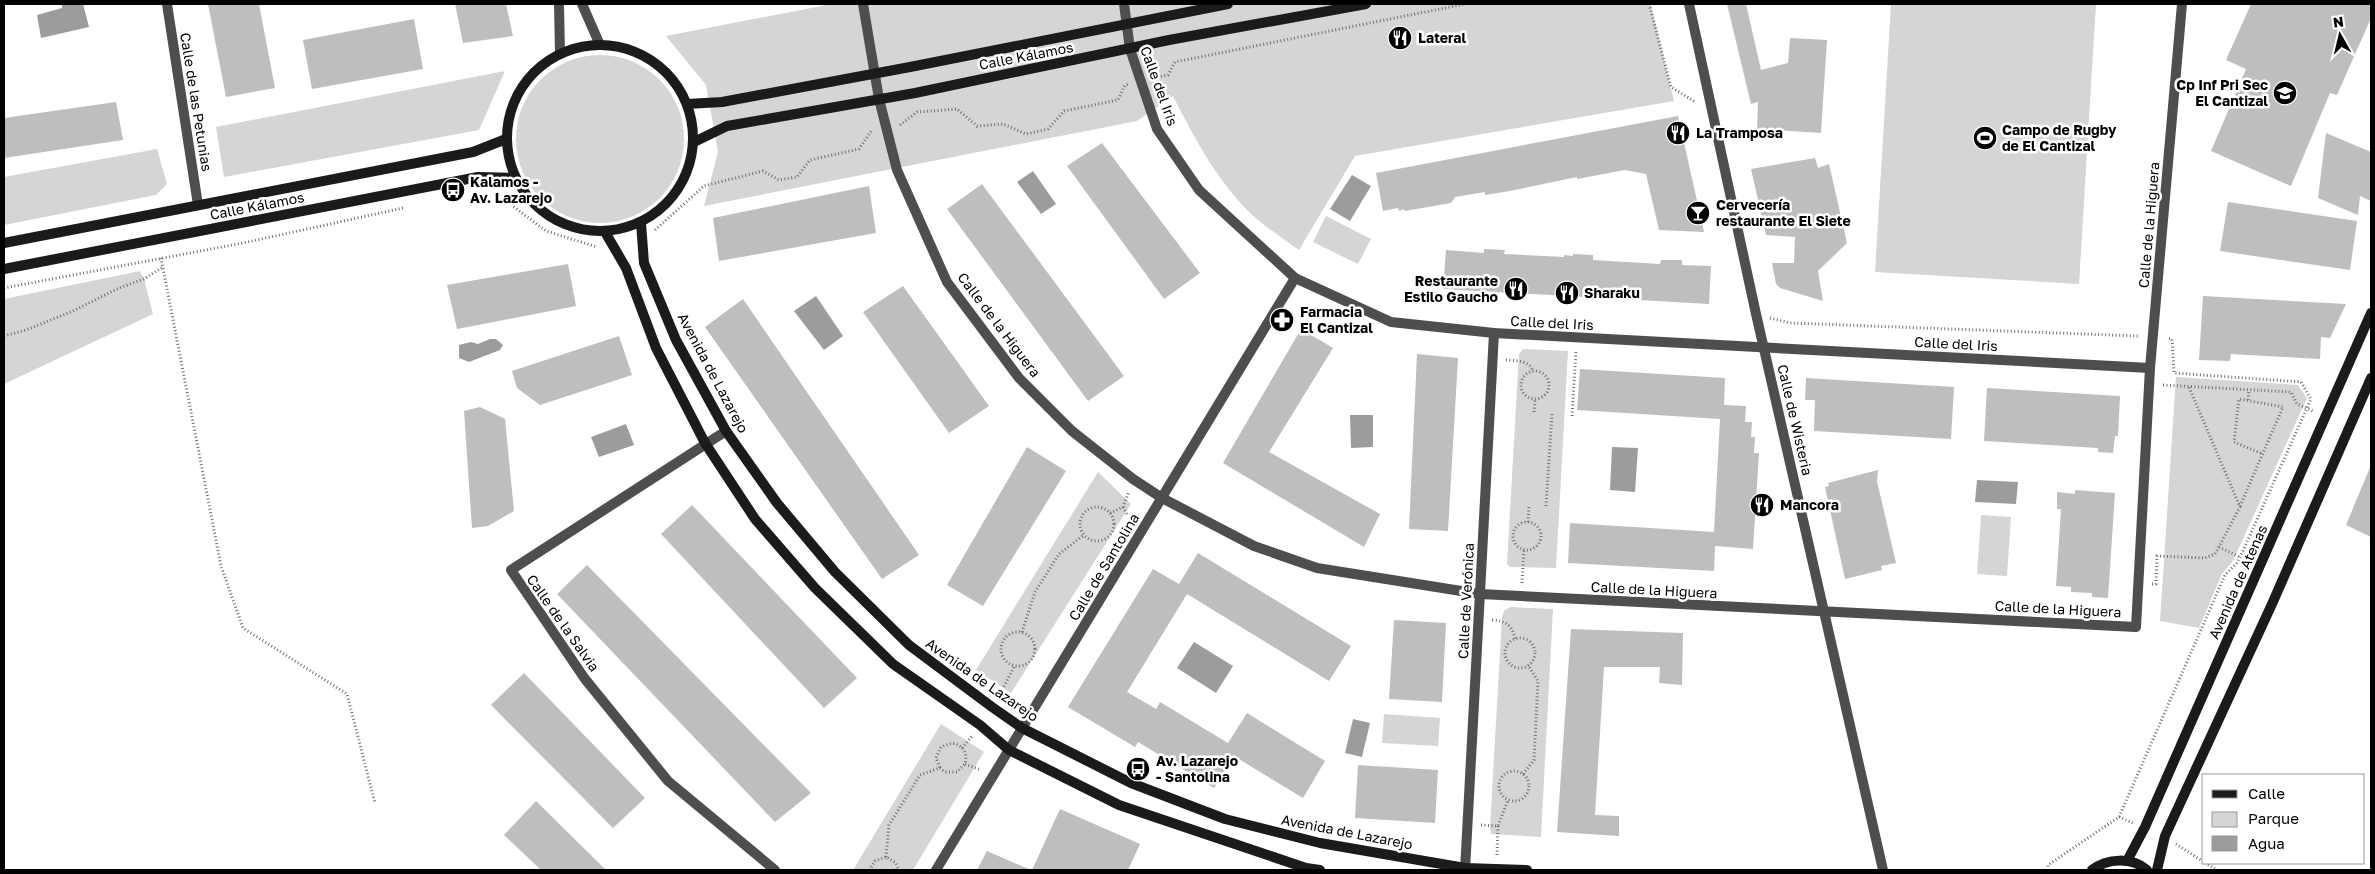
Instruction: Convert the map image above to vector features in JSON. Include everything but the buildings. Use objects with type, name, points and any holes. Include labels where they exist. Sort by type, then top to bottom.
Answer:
[{"type":"main road","name":"Calle Kálamos","points":[[687,104],[722,102],[1228,4]]},
{"type":"main road","name":"Calle Kálamos","points":[[694,142],[727,126],[879,99],[1366,4]]},
{"type":"main road","points":[[600,45],[622,48],[649,60],[661,68],[676,84],[687,104],[694,142],[689,167],[678,190],[662,209],[641,222],[623,229],[605,232],[583,230],[555,220],[527,197],[515,178],[508,159],[506,139],[509,118],[516,98],[527,80],[542,65],[560,54],[580,47],[600,45]]},
{"type":"main road","name":"Calle Kálamos","points":[[4,243],[473,152],[506,139]]},
{"type":"main road","name":"Calle Kálamos","points":[[4,269],[478,177],[515,178]]},
{"type":"main road","name":"Avenida de Lazarejo","points":[[641,222],[644,263],[676,340],[726,431],[777,503],[835,572],[909,645],[1022,728],[1131,783],[1225,819],[1320,843],[1465,869],[1528,870]]},
{"type":"main road","points":[[605,232],[626,268],[656,348],[705,443],[755,519],[815,588],[893,664],[980,725],[1009,750],[1119,805],[1306,868],[1320,870]]},
{"type":"main road","name":"Avenida de Atenas","points":[[2127,861],[2145,828],[2371,313]]},
{"type":"main road","points":[[2157,870],[2165,836],[2272,604],[2371,378]]},
{"type":"main road","points":[[2092,870],[2112,861],[2127,861],[2143,866],[2147,870]]},
{"type":"street","name":"Calle de las Petunias","points":[[167,4],[198,205]]},
{"type":"street","points":[[559,4],[560,54]]},
{"type":"street","points":[[582,4],[600,45]]},
{"type":"street","name":"Calle de la Higuera","points":[[863,4],[879,99],[897,170],[947,282],[1019,378],[1072,430],[1133,479],[1162,498],[1254,546],[1317,568],[1480,594],[2136,626],[2150,368],[2182,4]]},
{"type":"street","name":"Calle del Iris","points":[[1124,4],[1130,49],[1157,129],[1199,190],[1295,278],[1390,322],[1494,334],[2150,368]]},
{"type":"street","name":"Calle de Wisteria","points":[[1689,4],[1756,314],[1884,870]]},
{"type":"street","name":"Calle de Santolina","points":[[936,870],[1295,278]]},
{"type":"street","name":"Calle de Verónica","points":[[1465,869],[1494,334]]},
{"type":"street","name":"Calle de la Salvia","points":[[726,431],[511,570],[585,679],[668,780],[775,870]]},
{"type":"path","points":[[654,238],[655,231],[704,186],[763,171],[779,180],[797,177],[810,160],[859,149],[871,130],[902,125],[917,112],[957,109],[977,126],[1003,124],[1026,134],[1048,129],[1064,111],[1118,100],[1125,85],[1168,75],[1175,62],[1465,4]]},
{"type":"path","points":[[1649,4],[1671,87],[1698,104]]},
{"type":"path","points":[[490,189],[546,231],[601,248]]},
{"type":"path","points":[[4,288],[243,243],[404,208]]},
{"type":"path","points":[[162,258],[221,566],[243,628],[347,694],[375,803]]},
{"type":"path","points":[[4,336],[26,330],[73,311],[119,288],[144,279],[163,267]]},
{"type":"path","points":[[1756,314],[1790,323],[2172,339],[2174,372],[2301,382],[2310,399],[2240,557],[2225,575],[2119,817],[2048,865],[2048,870]]},
{"type":"path","points":[[1572,416],[1577,338]]},
{"type":"path","points":[[1493,360],[1519,361],[1530,365],[1533,371]]},
{"type":"path","points":[[1533,371],[1545,374],[1550,382],[1546,396],[1535,399],[1525,396],[1521,386],[1524,375],[1533,371]]},
{"type":"path","points":[[2150,385],[2290,392],[2297,404],[2326,415]]},
{"type":"path","points":[[2190,386],[2240,507]]},
{"type":"path","points":[[2248,400],[2249,390]]},
{"type":"path","points":[[1534,412],[1535,399]]},
{"type":"path","points":[[2168,556],[2205,558],[2216,554],[2240,507],[2283,407],[2239,399],[2234,442],[2262,454]]},
{"type":"path","points":[[1546,506],[1552,414]]},
{"type":"path","points":[[1110,514],[1123,507],[1133,479]]},
{"type":"path","points":[[1528,522],[1529,506]]},
{"type":"path","points":[[1123,507],[1128,516]]},
{"type":"path","points":[[1098,508],[1110,514],[1114,526],[1108,537],[1096,541],[1084,535],[1080,523],[1086,511],[1098,508]]},
{"type":"path","points":[[1528,522],[1537,527],[1540,538],[1533,548],[1524,549],[1516,544],[1513,533],[1519,524],[1528,522]]},
{"type":"path","points":[[1022,632],[1035,592],[1059,554],[1084,535]]},
{"type":"path","points":[[2219,547],[2240,557]]},
{"type":"path","points":[[1521,596],[1524,549]]},
{"type":"path","points":[[1479,619],[1507,623],[1513,630],[1515,639]]},
{"type":"path","points":[[1022,632],[1032,640],[1035,652],[1028,663],[1015,665],[1004,658],[1002,646],[1009,635],[1022,632]]},
{"type":"path","points":[[1515,639],[1525,639],[1532,644],[1535,654],[1528,666],[1515,667],[1506,658],[1507,647],[1515,639]]},
{"type":"path","points":[[1523,774],[1534,760],[1538,682],[1528,666]]},
{"type":"path","points":[[886,857],[889,825],[920,775],[940,768],[951,773],[962,769],[967,758],[962,748],[952,743],[941,747],[936,758],[940,768]]},
{"type":"path","points":[[1509,772],[1523,774],[1528,782],[1528,791],[1522,798],[1508,800],[1500,792],[1500,780],[1509,772]]},
{"type":"path","points":[[1496,869],[1498,826],[1508,800]]},
{"type":"path","points":[[1468,824],[1498,826]]},
{"type":"path","points":[[870,870],[875,861],[886,857]]},
{"type":"path","points":[[886,857],[896,863],[899,870]]},
{"type":"green space","points":[[832,4],[1651,4],[1674,101],[1355,156],[1299,250],[1259,221],[1232,193],[1210,163],[1173,96],[1137,121],[704,206],[718,152],[706,85],[666,36]]},
{"type":"green space","name":"Campo de Rugby de El Cantizal","points":[[1891,4],[2096,4],[2079,284],[1875,272]]},
{"type":"green space","points":[[608,55],[632,61],[660,79],[670,92],[681,114],[684,139],[681,164],[670,186],[660,199],[647,209],[625,220],[592,223],[575,220],[560,213],[546,204],[535,193],[519,164],[516,131],[519,114],[526,99],[535,85],[546,74],[575,58]]},
{"type":"green space","points":[[505,71],[479,130],[224,177],[216,127]]},
{"type":"green space","points":[[157,149],[167,184],[156,195],[4,225],[4,177]]},
{"type":"green space","points":[[1326,216],[1371,239],[1358,264],[1313,242]]},
{"type":"green space","points":[[140,271],[144,279],[153,314],[4,384],[4,299]]},
{"type":"green space","points":[[1523,349],[1568,351],[1556,568],[1510,567],[1507,564],[1519,354]]},
{"type":"green space","points":[[2176,377],[2298,385],[2307,398],[2233,561],[2222,574],[2199,628],[2160,621]]},
{"type":"green space","points":[[1098,472],[1131,504],[1011,693],[976,670]]},
{"type":"green space","points":[[1981,515],[2011,517],[2007,576],[1977,574]]},
{"type":"green space","points":[[1510,607],[1553,609],[1541,837],[1491,834],[1490,827],[1502,617],[1504,611]]},
{"type":"green space","points":[[1384,714],[1440,718],[1438,746],[1382,743]]},
{"type":"green space","points":[[941,724],[984,752],[913,870],[853,870]]},
{"type":"water","points":[[62,4],[83,4],[89,27],[41,38],[37,15],[62,8]]},
{"type":"water","points":[[1033,171],[1056,204],[1041,214],[1017,182]]},
{"type":"water","points":[[1352,175],[1371,186],[1350,221],[1330,209]]},
{"type":"water","points":[[816,296],[843,336],[824,350],[794,311]]},
{"type":"water","points":[[490,339],[496,339],[503,345],[500,350],[469,362],[459,358],[459,345],[471,342],[478,344]]},
{"type":"water","points":[[1350,415],[1373,415],[1373,447],[1351,448]]},
{"type":"water","points":[[626,424],[634,445],[599,457],[591,437]]},
{"type":"water","points":[[1612,447],[1638,448],[1635,492],[1610,490]]},
{"type":"water","points":[[1977,480],[2018,482],[2016,504],[1975,502]]},
{"type":"water","points":[[1194,642],[1233,666],[1216,693],[1177,668]]},
{"type":"water","points":[[1353,719],[1370,723],[1362,757],[1345,753]]},
{"type":"place","name":"Lateral","points":[[1400,38]]},
{"type":"place","name":"Cp Inf Pri Sec El Cantizal","points":[[2285,93]]},
{"type":"place","name":"La Tramposa","points":[[1678,133]]},
{"type":"place","name":"Campo de Rugby de El Cantizal","points":[[1985,138]]},
{"type":"place","name":"Kalamos - Av. Lazarejo","points":[[453,190]]},
{"type":"place","name":"Cervecería restaurante El Siete","points":[[1698,213]]},
{"type":"place","name":"Restaurante Estilo Gaucho","points":[[1516,289]]},
{"type":"place","name":"Sharaku","points":[[1567,293]]},
{"type":"place","name":"Farmacia El Cantizal","points":[[1282,320]]},
{"type":"place","name":"Mancora","points":[[1762,505]]},
{"type":"place","name":"Av. Lazarejo - Santolina","points":[[1138,769]]}]
